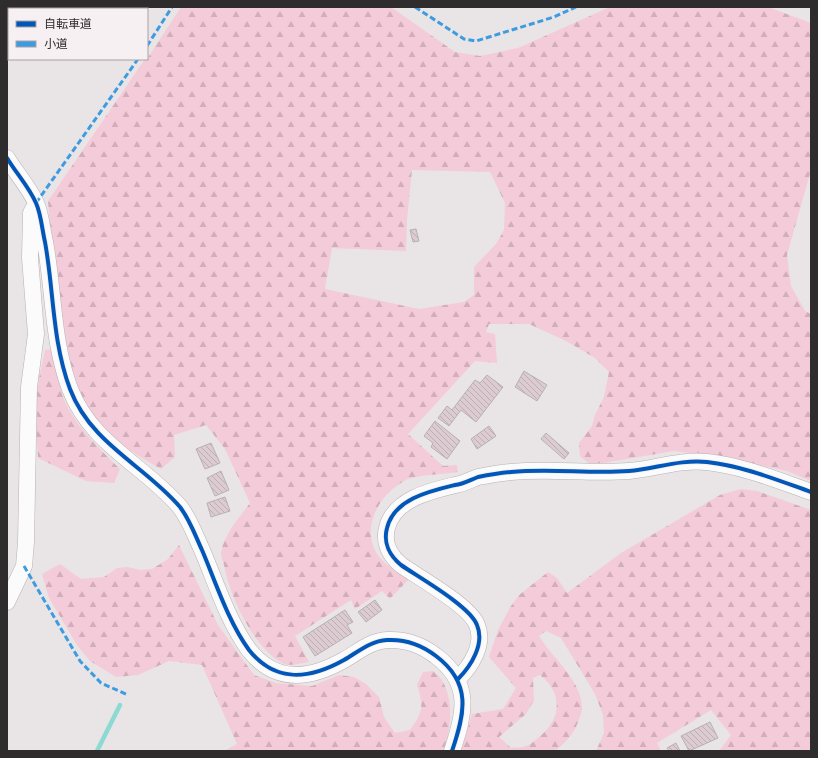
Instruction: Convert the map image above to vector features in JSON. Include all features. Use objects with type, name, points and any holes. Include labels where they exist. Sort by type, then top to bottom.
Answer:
[{"type":"street","points":[[7,158],[36,203],[46,247],[54,326],[70,388],[78,408],[86,421],[111,446],[166,492],[181,509],[192,527],[233,624],[250,650],[262,663],[274,670],[287,675],[302,675],[321,671],[345,660],[368,644],[386,640],[409,642],[427,649],[443,661],[458,679],[463,706],[458,732],[452,751]]},
{"type":"street","points":[[7,602],[24,566],[29,387],[36,334],[30,258],[31,212],[36,203]]},
{"type":"street","points":[[458,679],[470,667],[477,647],[480,633],[477,623],[467,611],[401,565],[392,557],[387,543],[387,528],[394,514],[402,506],[418,496],[478,477],[511,472],[630,471],[684,463],[705,462],[736,467],[811,492]]},
{"type":"green space","points":[[181,7],[391,7],[455,52],[480,56],[518,48],[610,7],[768,7],[811,23],[811,170],[787,255],[791,286],[805,311],[811,314],[811,481],[787,471],[716,456],[674,451],[591,465],[580,456],[579,443],[592,426],[595,415],[604,397],[609,372],[595,358],[566,341],[529,324],[489,324],[486,332],[495,334],[497,363],[475,361],[408,434],[443,466],[457,465],[458,472],[410,478],[406,480],[387,495],[379,504],[374,515],[371,526],[371,537],[374,548],[384,562],[409,579],[390,599],[382,591],[355,609],[351,600],[295,636],[309,662],[292,665],[282,663],[271,656],[252,633],[237,606],[227,578],[221,553],[225,539],[250,503],[225,449],[206,425],[174,435],[175,457],[161,469],[135,454],[110,435],[96,420],[86,403],[77,384],[71,365],[63,323],[48,201],[144,60],[148,60],[148,57]],"holes":[[[412,170],[490,172],[505,203],[504,230],[496,244],[474,267],[474,295],[464,302],[419,309],[325,289],[332,248],[406,251],[407,220]]]},
{"type":"green space","points":[[54,349],[62,394],[72,415],[103,452],[120,469],[114,483],[86,481],[38,458],[35,410],[39,378],[45,350]]},
{"type":"green space","points":[[741,489],[757,491],[811,510],[811,751],[719,751],[731,735],[711,710],[657,743],[661,751],[596,751],[604,733],[603,715],[595,694],[561,638],[546,631],[539,636],[573,680],[581,699],[582,710],[572,734],[555,751],[461,751],[472,714],[503,709],[516,688],[489,657],[498,630],[511,606],[519,595],[548,572],[557,578],[567,593],[621,553],[720,495]],"holes":[[[540,675],[548,682],[553,690],[557,706],[552,722],[547,730],[530,745],[511,748],[499,737],[526,714],[534,700],[533,678]]]},
{"type":"green space","points":[[179,545],[218,625],[254,675],[276,683],[312,686],[339,675],[354,677],[366,684],[379,697],[384,717],[395,733],[410,730],[418,718],[421,709],[421,698],[417,685],[423,672],[433,671],[443,682],[449,698],[450,716],[448,735],[443,751],[224,751],[237,744],[202,665],[169,661],[138,675],[116,677],[90,661],[77,645],[49,598],[42,574],[60,564],[81,579],[104,577],[117,568],[128,567],[140,570],[152,569],[168,559]]},
{"type":"building","points":[[416,229],[419,241],[413,242],[410,230]]},
{"type":"building","points":[[524,371],[547,385],[537,401],[515,387]]},
{"type":"building","points":[[487,375],[503,387],[476,422],[461,410],[449,426],[438,418],[447,406],[452,410],[475,380],[480,383]]},
{"type":"building","points":[[435,421],[460,441],[447,459],[431,447],[433,443],[424,436]]},
{"type":"building","points":[[489,426],[496,436],[477,449],[471,439]]},
{"type":"building","points":[[546,433],[569,453],[564,459],[541,439]]},
{"type":"building","points":[[211,443],[220,463],[205,469],[196,449]]},
{"type":"building","points":[[221,471],[229,490],[215,496],[207,478]]},
{"type":"building","points":[[225,497],[230,511],[211,517],[207,503]]},
{"type":"building","points":[[375,600],[382,610],[366,622],[358,612]]},
{"type":"building","points":[[345,610],[353,622],[347,625],[352,633],[315,656],[303,637]]},
{"type":"building","points":[[710,722],[718,738],[689,751],[681,736]]},
{"type":"building","points":[[676,743],[680,751],[669,751],[667,748]]},
{"type":"waterway","points":[[97,751],[120,705]]},
{"type":"marked path","points":[[148,44],[172,7]]},
{"type":"marked path","points":[[415,7],[464,39],[476,41],[554,17],[576,7]]},
{"type":"marked path","points":[[36,203],[137,60]]},
{"type":"marked path","points":[[24,566],[80,661],[101,683],[128,695]]},
{"type":"cycle path","points":[[7,158],[30,191],[39,212],[48,260],[54,316],[60,353],[70,389],[79,408],[91,425],[119,453],[166,492],[184,512],[190,522],[235,627],[249,650],[259,661],[270,669],[294,675],[319,671],[344,660],[375,642],[394,640],[407,642],[425,649],[448,666],[456,677],[460,688],[462,711],[457,737],[452,751]]},
{"type":"cycle path","points":[[458,679],[468,668],[478,647],[479,632],[477,625],[465,609],[431,584],[401,565],[388,549],[386,534],[391,518],[405,503],[414,498],[435,490],[464,483],[478,477],[503,473],[526,471],[614,472],[697,461],[747,470],[811,492]]}]
